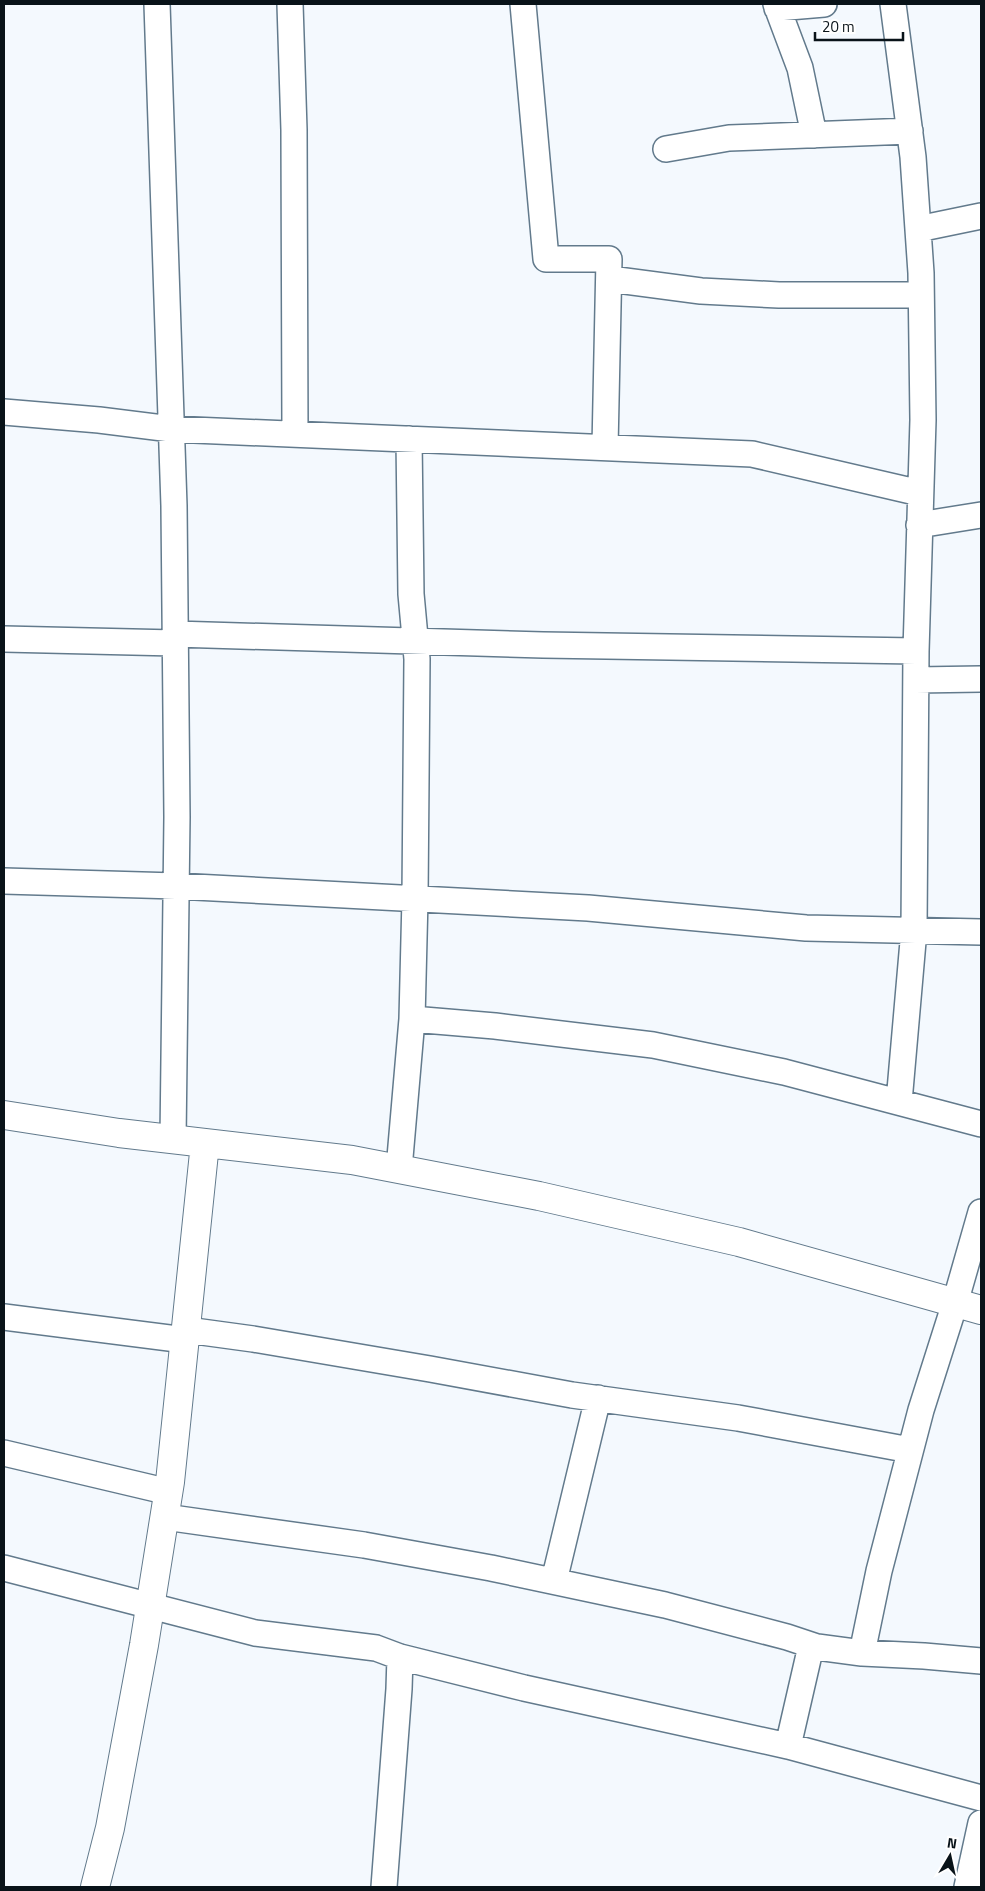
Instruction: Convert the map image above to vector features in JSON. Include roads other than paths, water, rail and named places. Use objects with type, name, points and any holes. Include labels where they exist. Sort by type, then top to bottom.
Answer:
[{"type":"street","points":[[157,4],[174,506],[176,886],[173,1139]]},
{"type":"street","points":[[290,4],[294,130],[295,434]]},
{"type":"street","points":[[523,4],[546,259],[609,259],[605,447]]},
{"type":"street","points":[[814,135],[800,68],[777,6],[824,4]]},
{"type":"street","points":[[893,4],[910,131],[922,295],[922,420],[916,651],[914,930],[898,1102]]},
{"type":"street","points":[[666,149],[729,138],[910,131]]},
{"type":"street","points":[[918,229],[981,216]]},
{"type":"street","points":[[610,279],[701,291],[779,295],[922,295]]},
{"type":"street","points":[[4,412],[99,420],[171,429],[752,454],[920,493]]},
{"type":"street","points":[[399,1169],[412,1019],[415,898],[418,659],[411,594],[409,439]]},
{"type":"street","points":[[919,525],[981,515]]},
{"type":"street","points":[[4,639],[415,641],[916,651]]},
{"type":"street","points":[[916,680],[981,679]]},
{"type":"street","points":[[4,881],[176,886],[588,908],[806,928],[981,932]]},
{"type":"street","points":[[412,1019],[495,1026],[653,1045],[784,1072],[981,1124]]},
{"type":"street","points":[[4,1115],[119,1133],[352,1160],[539,1196],[739,1242],[981,1310]]},
{"type":"street","points":[[95,1887],[110,1828],[167,1505],[205,1143]]},
{"type":"street","points":[[862,1653],[879,1571],[910,1450],[981,1212]]},
{"type":"street","points":[[4,1317],[312,1349],[572,1395],[738,1418],[910,1450]]},
{"type":"street","points":[[554,1582],[598,1398]]},
{"type":"street","points":[[4,1453],[167,1505],[665,1605],[811,1646],[862,1653],[981,1661]]},
{"type":"street","points":[[4,1568],[255,1633],[376,1648],[400,1657],[524,1688],[788,1746],[981,1798]]},
{"type":"street","points":[[788,1746],[811,1646]]},
{"type":"street","points":[[384,1887],[400,1689],[400,1657]]},
{"type":"street","points":[[967,1887],[981,1823]]}]
